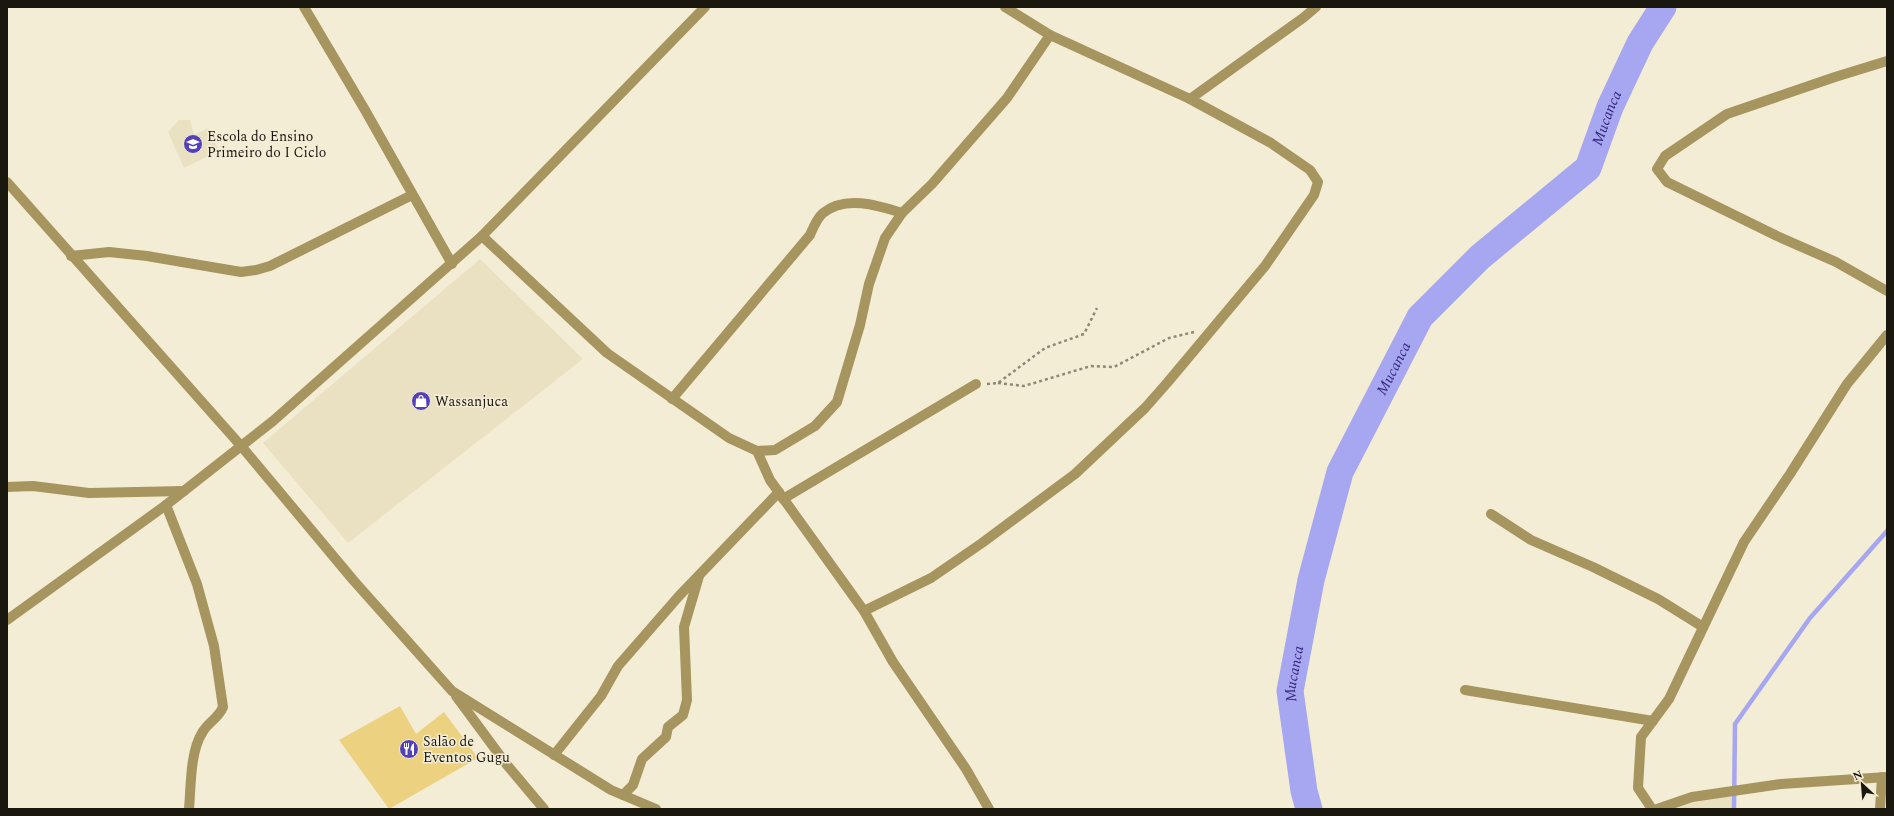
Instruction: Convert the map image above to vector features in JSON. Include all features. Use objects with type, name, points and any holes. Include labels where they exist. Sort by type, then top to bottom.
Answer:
[{"type":"street","points":[[304,7],[365,110],[452,264]]},
{"type":"street","points":[[7,620],[166,505],[242,447],[452,264],[482,236],[705,7]]},
{"type":"street","points":[[864,611],[931,578],[982,543],[1075,474],[1145,408],[1265,266],[1314,195],[1318,182],[1310,170],[1270,144],[1190,99],[1050,34],[1005,7]]},
{"type":"street","points":[[1190,99],[1303,18],[1316,7]]},
{"type":"street","points":[[482,236],[607,353],[729,438],[757,451],[775,450],[815,426],[837,402],[860,325],[869,284],[885,238],[902,213],[932,184],[1007,98],[1050,34]]},
{"type":"street","points":[[1887,61],[1834,77],[1727,114],[1665,156],[1657,169],[1667,182],[1777,236],[1836,262],[1887,292]]},
{"type":"street","points":[[7,182],[71,256],[242,447],[354,581],[452,691],[507,765],[544,809]]},
{"type":"street","points":[[71,256],[109,252],[147,256],[241,272],[256,270],[277,263],[412,195]]},
{"type":"street","points":[[672,399],[810,235],[822,213],[844,203],[876,204],[902,213]]},
{"type":"street","points":[[1652,809],[1638,788],[1642,737],[1669,699],[1744,542],[1790,474],[1847,384],[1887,335]]},
{"type":"street","points":[[554,755],[601,696],[618,666],[700,575],[781,496],[976,384]]},
{"type":"street","points":[[757,451],[770,480],[864,611],[893,662],[966,769],[989,809]]},
{"type":"street","points":[[7,488],[33,486],[89,493],[184,491]]},
{"type":"street","points":[[166,505],[197,584],[214,646],[223,707],[220,715],[203,731],[197,742],[188,809]]},
{"type":"street","points":[[1491,514],[1531,540],[1593,567],[1658,599],[1703,627]]},
{"type":"street","points":[[623,795],[633,785],[642,759],[666,737],[668,727],[682,715],[687,700],[684,627],[700,575]]},
{"type":"street","points":[[1465,690],[1653,721]]},
{"type":"street","points":[[452,691],[611,790],[656,809]]},
{"type":"street","points":[[1657,809],[1692,797],[1765,786],[1884,777],[1880,809]]},
{"type":"path","points":[[998,383],[1045,348],[1084,334],[1097,308]]},
{"type":"path","points":[[976,384],[998,383],[1024,386],[1091,366],[1114,367],[1169,338],[1213,327]]},
{"type":"shaded area","points":[[179,120],[190,120],[194,135],[208,128],[219,151],[184,168],[168,132]]},
{"type":"shaded area","name":"Wassanjuca","points":[[480,259],[583,359],[348,543],[263,443]]},
{"type":"shaded area","points":[[1734,791],[1734,809],[1657,809]]},
{"type":"building","name":"Salão de Eventos Gugu","points":[[400,706],[416,734],[444,712],[478,758],[389,809],[339,740]]},
{"type":"waterway","name":"Mucanca","points":[[1309,809],[1304,791],[1290,691],[1311,580],[1340,472],[1420,317],[1480,257],[1588,168],[1610,107],[1640,43],[1663,7]]},
{"type":"waterway","points":[[1734,809],[1735,724],[1810,618],[1887,531]]},
{"type":"place","name":"Escola do Ensino Primeiro do I Ciclo","points":[[193,144]]},
{"type":"place","name":"Wassanjuca","points":[[421,401]]},
{"type":"place","name":"Salão de Eventos Gugu","points":[[409,749]]}]
